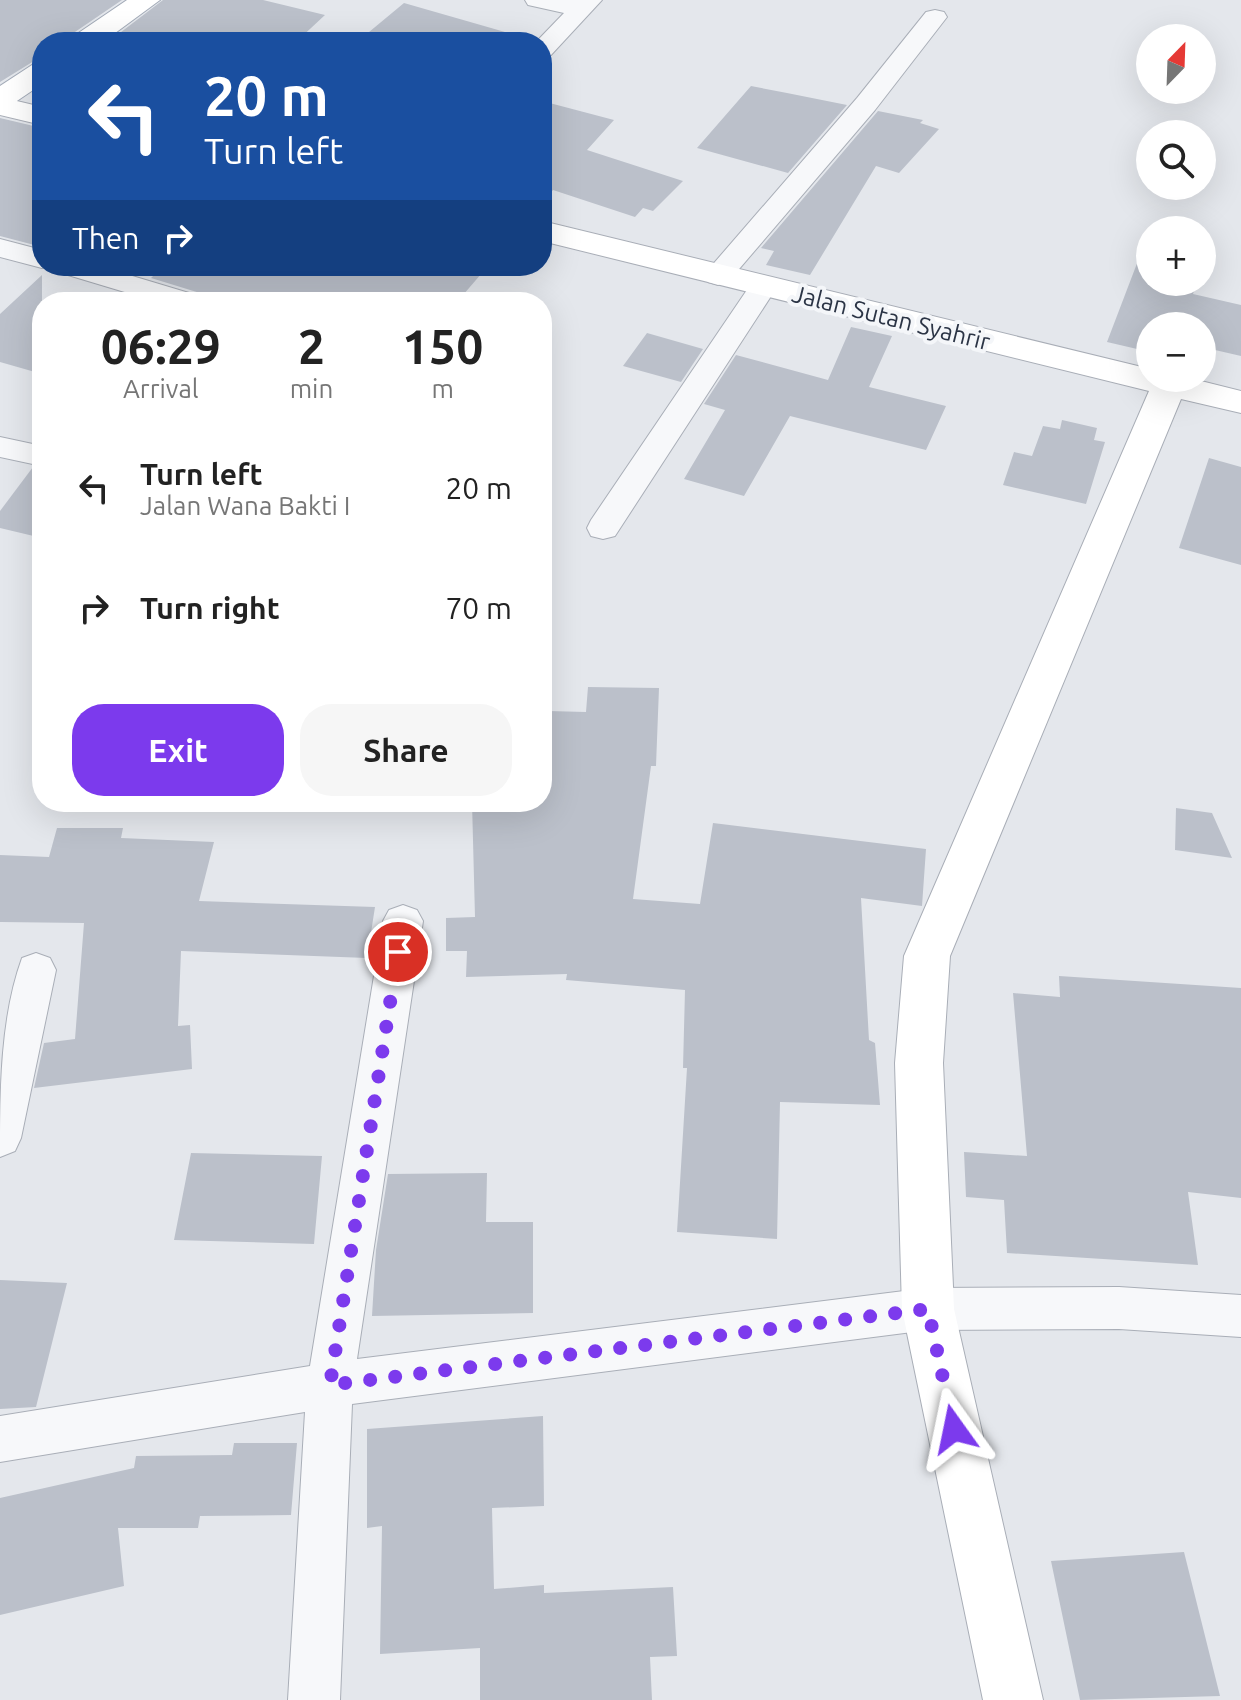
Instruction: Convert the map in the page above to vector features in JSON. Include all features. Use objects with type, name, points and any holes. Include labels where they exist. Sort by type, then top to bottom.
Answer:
[{"type":"street","points":[[99,32],[146,0]]},
{"type":"street","points":[[537,0],[585,5]]},
{"type":"street","points":[[552,40],[585,5]]},
{"type":"street","points":[[718,276],[866,104],[935,17]]},
{"type":"street","points":[[0,99],[32,78]]},
{"type":"street","points":[[0,106],[32,114]]},
{"type":"street","name":"Jalan Sutan Syahrir","points":[[552,234],[1136,377]]},
{"type":"street","points":[[0,248],[32,256]]},
{"type":"street","points":[[102,276],[155,292]]},
{"type":"street","points":[[603,528],[763,287]]},
{"type":"street","points":[[1013,1700],[928,1309],[919,1063],[927,956],[1166,392]]},
{"type":"street","name":"Jalan Sutan Syahrir","points":[[1199,392],[1241,402]]},
{"type":"street","points":[[0,447],[32,454]]},
{"type":"street","points":[[314,1700],[330,1385],[403,921]]},
{"type":"street","points":[[0,1138],[36,970]]},
{"type":"street","points":[[0,1439],[330,1385],[928,1309],[1119,1308],[1241,1316]]},
{"type":"building","points":[[0,0],[122,0],[75,32],[32,32],[32,62],[0,82]]},
{"type":"building","points":[[163,0],[263,0],[325,15],[307,32],[121,32]]},
{"type":"building","points":[[404,3],[505,32],[369,32]]},
{"type":"building","points":[[751,86],[847,105],[788,173],[697,148]]},
{"type":"building","points":[[552,104],[614,120],[587,150],[683,181],[653,211],[643,208],[635,217],[553,190]]},
{"type":"building","points":[[878,111],[923,120],[920,123],[939,129],[899,173],[876,166],[810,275],[766,265],[774,251],[761,248]]},
{"type":"building","points":[[0,118],[32,126],[32,244],[0,236]]},
{"type":"building","points":[[1136,266],[1136,296],[1202,296],[1241,305],[1241,356],[1216,350],[1216,312],[1136,312],[1136,349],[1107,342]]},
{"type":"building","points":[[42,276],[42,292],[32,292],[32,371],[0,362],[0,314]]},
{"type":"building","points":[[479,276],[466,292],[197,292],[151,278]]},
{"type":"building","points":[[851,327],[892,336],[869,387],[946,406],[926,450],[790,416],[744,496],[684,479],[725,410],[704,404],[736,355],[828,380]]},
{"type":"building","points":[[647,333],[703,349],[681,382],[623,366]]},
{"type":"building","points":[[1062,420],[1097,428],[1094,440],[1105,442],[1086,504],[1003,485],[1014,452],[1032,456],[1043,426],[1060,429]]},
{"type":"building","points":[[1209,458],[1241,467],[1241,565],[1179,548]]},
{"type":"building","points":[[32,468],[32,536],[0,528],[0,511]]},
{"type":"building","points":[[588,687],[659,688],[656,766],[651,766],[633,899],[700,904],[713,823],[926,849],[922,906],[861,898],[869,1040],[875,1043],[880,1105],[780,1102],[777,1239],[677,1232],[687,1068],[683,1068],[685,990],[566,980],[567,974],[466,977],[467,951],[446,951],[446,918],[475,917],[472,812],[552,812],[552,711],[586,712]]},
{"type":"building","points":[[1176,808],[1212,813],[1232,858],[1175,850]]},
{"type":"building","points":[[57,828],[123,828],[121,838],[214,842],[199,901],[375,907],[367,958],[181,951],[178,1026],[190,1025],[192,1069],[34,1088],[44,1043],[75,1039],[84,923],[0,922],[0,855],[49,857]]},
{"type":"building","points":[[1059,976],[1241,988],[1241,1198],[1188,1192],[1198,1265],[1007,1253],[1004,1200],[966,1197],[964,1152],[1027,1156],[1013,993],[1060,997]]},
{"type":"building","points":[[191,1153],[322,1156],[314,1244],[174,1240]]},
{"type":"building","points":[[487,1173],[486,1222],[533,1222],[533,1313],[372,1316],[376,1250],[388,1174]]},
{"type":"building","points":[[0,1280],[67,1283],[36,1407],[0,1409]]},
{"type":"building","points":[[543,1416],[544,1506],[492,1508],[494,1589],[544,1585],[544,1593],[673,1587],[677,1656],[650,1657],[652,1700],[480,1700],[480,1648],[380,1654],[382,1526],[367,1528],[367,1429]]},
{"type":"building","points":[[234,1443],[297,1443],[291,1515],[200,1516],[198,1528],[118,1528],[124,1586],[0,1615],[0,1498],[134,1468],[136,1456],[232,1455]]},
{"type":"building","points":[[1184,1552],[1220,1696],[1080,1700],[1051,1561]]},
{"type":"route","points":[[398,952],[330,1385],[928,1309],[954,1429]]}]
